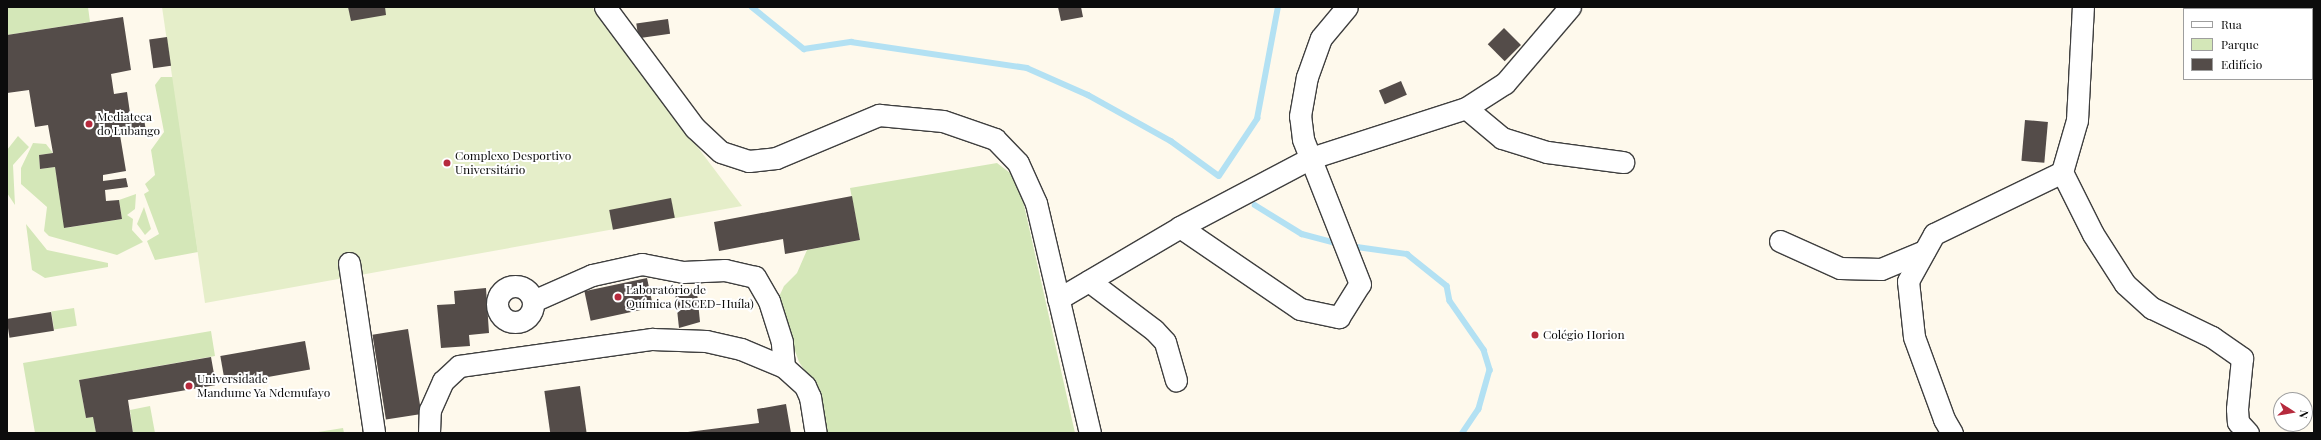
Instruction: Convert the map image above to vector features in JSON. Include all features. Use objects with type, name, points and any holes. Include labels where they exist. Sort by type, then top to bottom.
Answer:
[{"type":"street","points":[[605,7],[695,128],[721,152],[749,161],[776,158],[879,114],[943,121],[995,139],[1018,163],[1036,203],[1090,433]]},
{"type":"street","points":[[1180,227],[1300,309],[1339,317],[1360,284],[1303,139],[1300,116],[1308,77],[1321,38],[1347,7]]},
{"type":"street","points":[[1058,299],[1180,227],[1311,158],[1466,108],[1505,83],[1570,7]]},
{"type":"street","points":[[2083,7],[2077,120],[2062,172],[2093,234],[2125,284],[2152,308],[2212,337],[2242,358],[2237,409],[2238,422],[2248,433]]},
{"type":"street","points":[[1466,108],[1502,138],[1546,152],[1623,162]]},
{"type":"street","points":[[1952,433],[1944,419],[1914,337],[1908,281],[1934,234],[2062,172]]},
{"type":"street","points":[[1780,241],[1840,268],[1881,269],[1924,251]]},
{"type":"street","points":[[348,263],[374,433]]},
{"type":"street","points":[[533,301],[592,275],[642,264],[683,272],[725,270],[755,277],[769,301],[782,342],[784,367]]},
{"type":"street","points":[[1089,281],[1154,330],[1165,342],[1176,380]]},
{"type":"street","points":[[429,433],[430,410],[440,388],[459,366],[652,339],[706,341],[741,349],[784,367],[805,386],[810,396],[816,433]]},
{"type":"green space","points":[[7,7],[88,7],[90,22],[7,35]]},
{"type":"green space","name":"Complexo Desportivo Universitário","points":[[162,7],[592,7],[742,206],[205,303]]},
{"type":"green space","points":[[161,77],[173,77],[198,252],[155,260],[147,241],[159,234],[144,194],[149,191],[145,184],[155,175],[151,150],[164,132],[155,85]]},
{"type":"green space","points":[[18,136],[29,147],[13,165],[15,205],[7,193],[7,150]]},
{"type":"green space","points":[[33,143],[46,144],[53,153],[39,155],[40,169],[55,167],[65,228],[122,219],[119,200],[136,194],[135,209],[127,215],[133,219],[132,230],[143,242],[117,255],[49,236],[44,231],[47,207],[21,184],[21,168]]},
{"type":"green space","points":[[997,163],[1014,176],[1022,196],[1075,433],[826,433],[815,386],[799,362],[777,301],[784,286],[797,273],[807,250],[860,240],[850,188]]},
{"type":"green space","points":[[144,207],[151,229],[145,235],[137,224]]},
{"type":"green space","points":[[26,224],[47,250],[108,263],[108,267],[45,278],[32,270]]},
{"type":"green space","points":[[74,308],[77,326],[54,329],[51,312]]},
{"type":"green space","points":[[211,331],[215,356],[79,380],[86,418],[93,417],[96,433],[35,433],[23,363]]},
{"type":"green space","points":[[150,406],[155,433],[133,433],[130,410]]},
{"type":"green space","points":[[343,428],[344,433],[312,433]]},
{"type":"building","points":[[348,7],[385,7],[386,15],[351,21]]},
{"type":"building","points":[[1058,7],[1081,7],[1083,17],[1061,21]]},
{"type":"building","name":"Mediateca do Lubango","points":[[123,17],[131,70],[111,74],[114,94],[127,92],[130,113],[117,115],[118,123],[144,119],[146,131],[120,135],[126,171],[103,175],[103,181],[126,178],[128,187],[105,190],[106,201],[119,200],[122,219],[64,228],[55,167],[40,169],[39,155],[53,153],[48,125],[35,127],[29,90],[7,93],[7,35]]},
{"type":"building","points":[[668,19],[670,34],[638,38],[636,23]]},
{"type":"building","points":[[1504,28],[1521,45],[1505,61],[1488,44]]},
{"type":"building","points":[[167,37],[171,66],[153,68],[149,40]]},
{"type":"building","points":[[1401,81],[1407,95],[1385,104],[1379,90]]},
{"type":"building","points":[[2025,120],[2048,122],[2044,163],[2021,161]]},
{"type":"building","points":[[852,196],[860,240],[785,254],[783,239],[719,251],[714,222]]},
{"type":"building","points":[[671,198],[675,218],[613,230],[609,210]]},
{"type":"building","name":"Laboratório de Química ( ISCED-Huíla)","points":[[647,278],[653,307],[591,321],[584,291]]},
{"type":"building","points":[[486,288],[489,333],[469,335],[470,346],[441,348],[437,305],[455,304],[454,291]]},
{"type":"building","points":[[692,289],[697,292],[700,322],[679,328],[675,291]]},
{"type":"building","points":[[51,312],[54,331],[10,338],[7,319]]},
{"type":"building","points":[[408,329],[421,414],[386,420],[372,335]]},
{"type":"building","points":[[305,341],[310,370],[225,384],[220,356]]},
{"type":"building","points":[[211,357],[216,385],[128,400],[133,433],[96,433],[93,417],[86,418],[79,380]]},
{"type":"building","points":[[580,386],[587,433],[550,433],[544,391]]},
{"type":"building","points":[[786,404],[791,433],[680,433],[759,423],[757,409]]},
{"type":"waterway","points":[[752,7],[804,49],[851,42],[1027,68],[1088,95],[1171,141],[1219,176],[1257,119],[1278,7]]},
{"type":"waterway","points":[[1255,205],[1302,234],[1339,244]]},
{"type":"waterway","points":[[1350,246],[1407,254],[1447,286],[1450,301],[1484,350],[1490,370],[1479,409],[1463,433]]},
{"type":"place","name":"Mediateca do Lubango","points":[[89,124]]},
{"type":"place","name":"Complexo Desportivo Universitário","points":[[447,163]]},
{"type":"place","name":"Laboratório de Química ( ISCED-Huíla)","points":[[618,297]]},
{"type":"place","name":"Colégio Horion","points":[[1535,335]]},
{"type":"place","name":"Universidade Mandume Ya Ndemufayo","points":[[189,386]]}]
